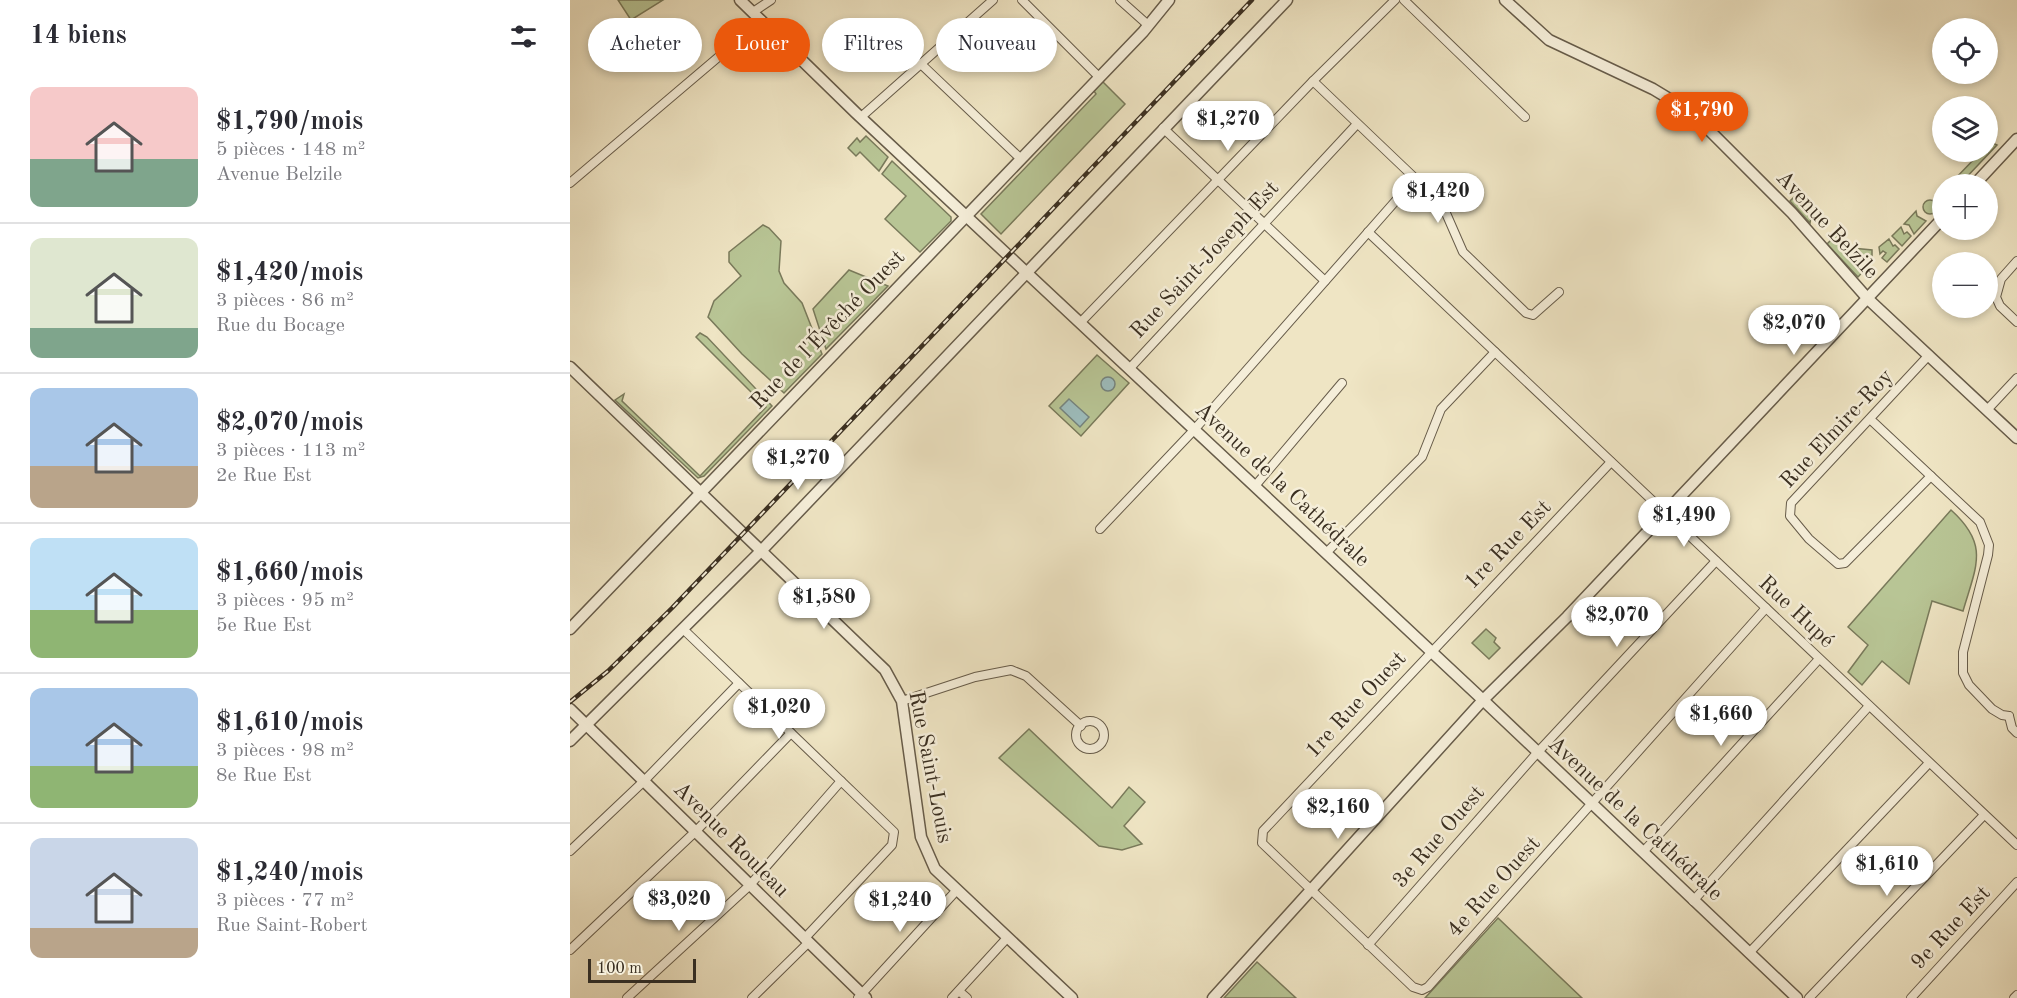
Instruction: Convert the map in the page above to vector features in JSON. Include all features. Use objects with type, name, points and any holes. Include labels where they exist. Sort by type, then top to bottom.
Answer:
[{"type":"street","name":"Avenue de la Cathédrale","points":[[740,0],[760,18]]},
{"type":"street","points":[[753,12],[771,0]]},
{"type":"street","points":[[924,61],[993,0]]},
{"type":"street","points":[[1022,0],[1099,77]]},
{"type":"street","points":[[1120,0],[1148,25]]},
{"type":"street","name":"Rue de l'Évêché Ouest","points":[[570,628],[1021,159],[1170,0]]},
{"type":"street","points":[[570,741],[762,550],[1287,0]]},
{"type":"street","points":[[1080,323],[1313,81],[1395,0]]},
{"type":"street","points":[[1404,0],[1525,117]]},
{"type":"street","name":"Avenue Belzile","points":[[1505,0],[1549,40],[1653,89],[1691,112],[1785,206],[1869,298],[2017,438]]},
{"type":"street","points":[[570,183],[714,61]]},
{"type":"street","name":"Avenue de la Cathédrale","points":[[810,67],[1797,998]]},
{"type":"street","points":[[924,67],[1021,159]]},
{"type":"street","points":[[861,117],[912,72]]},
{"type":"street","points":[[1313,81],[1414,180],[1442,204],[1462,252],[1526,313],[1533,315],[1559,292]]},
{"type":"street","name":"Rue Saint-Joseph Est","points":[[1130,368],[1357,124]]},
{"type":"street","points":[[1163,128],[1325,281]]},
{"type":"street","points":[[1984,174],[2017,139]]},
{"type":"street","points":[[1100,529],[1194,430],[1414,180]]},
{"type":"street","points":[[1213,998],[1483,700],[1567,617],[1932,230]]},
{"type":"street","name":"Rue Hupé","points":[[1368,232],[2017,845]]},
{"type":"street","points":[[2017,261],[2001,279],[1996,297],[2000,306],[2017,322]]},
{"type":"street","points":[[1326,553],[1422,457],[1441,410],[1495,352]]},
{"type":"street","name":"Rue Elmire-Roy","points":[[1929,355],[1791,503],[1790,516],[1809,538],[1838,564],[1845,563],[1931,476]]},
{"type":"street","name":"Rue Saint-Louis","points":[[570,367],[885,670],[902,701],[921,837],[934,869],[1072,998]]},
{"type":"street","points":[[1987,410],[2017,378]]},
{"type":"street","points":[[1255,486],[1342,383]]},
{"type":"street","points":[[1870,419],[1980,522],[1985,533],[1988,555],[1963,652],[1964,673],[1968,685],[1992,709],[2009,716]]},
{"type":"street","name":"1re Rue Est","points":[[1431,652],[1611,462]]},
{"type":"street","name":"3e Rue Ouest","points":[[1368,945],[1537,753],[1716,561]]},
{"type":"street","name":"4e Rue Ouest","points":[[1368,945],[1413,987],[1422,990],[1428,987],[1766,608]]},
{"type":"street","points":[[682,629],[894,832],[892,845],[752,998]]},
{"type":"street","name":"1re Rue Ouest","points":[[1311,891],[1262,843],[1263,831],[1431,652]]},
{"type":"street","points":[[1643,852],[1819,658]]},
{"type":"street","points":[[902,701],[975,677],[1011,670],[1026,676],[1081,726]]},
{"type":"street","points":[[570,851],[644,781],[739,683]]},
{"type":"street","points":[[1693,901],[1869,706]]},
{"type":"street","points":[[2009,716],[2017,708]]},
{"type":"street","name":"Avenue Rouleau","points":[[570,709],[862,997]]},
{"type":"street","points":[[2009,716],[2012,728],[2017,733]]},
{"type":"street","points":[[570,950],[696,831],[790,733]]},
{"type":"street","points":[[1749,953],[1929,763]]},
{"type":"street","points":[[627,998],[750,885],[841,781]]},
{"type":"street","points":[[1809,998],[1984,815]]},
{"type":"street","name":"9e Rue Est","points":[[1911,998],[2017,882]]},
{"type":"street","points":[[862,997],[957,891]]},
{"type":"street","points":[[1311,891],[1368,945]]},
{"type":"street","points":[[952,998],[1007,938]]},
{"type":"street","points":[[959,991],[967,998]]},
{"type":"green space","points":[[618,0],[663,0],[634,18],[630,18]]},
{"type":"green space","points":[[1102,81],[1125,104],[1001,234],[981,214],[1096,94],[1094,91]]},
{"type":"green space","points":[[866,136],[888,157],[879,171],[860,152],[856,156],[848,148],[857,138],[860,142]]},
{"type":"green space","points":[[892,161],[951,217],[951,221],[920,252],[885,219],[906,196],[882,174]]},
{"type":"green space","points":[[1971,162],[1981,162],[1969,174],[1960,174]]},
{"type":"green space","points":[[1796,195],[1812,211],[1810,223],[1790,201]]},
{"type":"green space","points":[[1932,200],[1932,214],[1927,214],[1923,210],[1923,204]]},
{"type":"green space","points":[[1916,211],[1917,216],[1926,221],[1914,234],[1909,225],[1904,224]]},
{"type":"green space","points":[[763,225],[781,241],[779,271],[784,283],[802,303],[822,354],[784,393],[742,354],[708,317],[714,301],[741,276],[729,262],[729,252]]},
{"type":"green space","points":[[1901,227],[1904,234],[1907,232],[1911,236],[1902,246],[1892,236]]},
{"type":"green space","points":[[1836,235],[1852,248],[1872,250],[1872,262],[1858,277],[1827,244]]},
{"type":"green space","points":[[1889,239],[1893,246],[1899,249],[1887,262],[1882,258],[1886,253],[1883,251],[1880,254],[1879,247]]},
{"type":"green space","points":[[849,270],[888,286],[826,349],[813,309]]},
{"type":"green space","points":[[700,333],[707,337],[772,406],[704,476],[698,478],[615,400],[624,394],[622,401],[700,476],[766,407],[696,337]]},
{"type":"green space","points":[[1097,355],[1129,383],[1081,436],[1049,406]]},
{"type":"green space","points":[[1951,510],[1971,534],[1975,545],[1975,568],[1963,611],[1932,601],[1909,684],[1882,661],[1862,685],[1848,672],[1868,645],[1848,627]]},
{"type":"green space","points":[[1486,629],[1496,638],[1494,642],[1500,648],[1489,659],[1472,643]]},
{"type":"green space","points":[[1029,729],[1112,808],[1129,787],[1145,802],[1124,826],[1142,844],[1122,850],[1099,846],[999,758]]},
{"type":"green space","points":[[1498,918],[1582,998],[1425,998]]},
{"type":"green space","points":[[1257,962],[1296,998],[1224,998]]},
{"type":"water","points":[[1105,377],[1111,377],[1115,384],[1111,391],[1105,391],[1101,387],[1101,381]]},
{"type":"water","points":[[1069,399],[1089,417],[1080,427],[1060,408]]},
{"type":"railway","points":[[570,702],[608,671],[672,608],[1252,0]]}]
